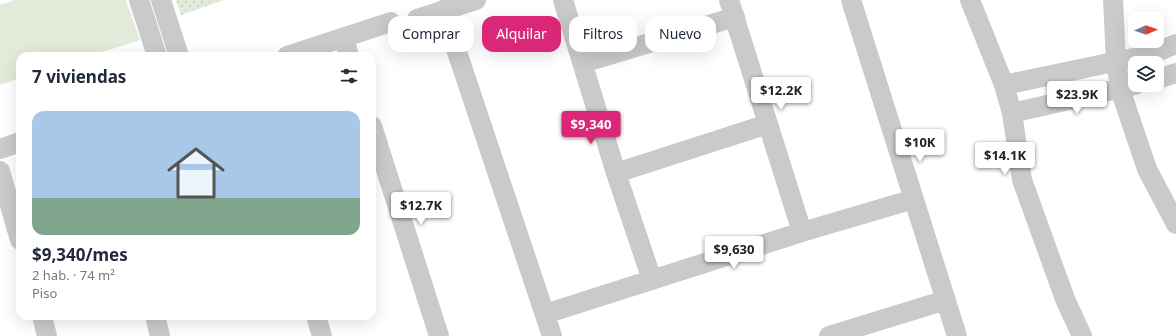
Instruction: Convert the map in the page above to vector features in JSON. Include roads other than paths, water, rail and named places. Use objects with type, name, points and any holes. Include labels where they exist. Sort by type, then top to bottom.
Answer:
[{"type":"street","points":[[139,0],[156,52]]},
{"type":"street","points":[[161,0],[178,52]]},
{"type":"street","points":[[426,16],[476,0]]},
{"type":"street","points":[[563,0],[616,173],[652,280]]},
{"type":"street","points":[[851,0],[957,336]]},
{"type":"street","points":[[970,0],[1004,85],[1012,113],[1022,180],[1065,299],[1082,336]]},
{"type":"street","points":[[1012,113],[1128,87],[1116,61],[1113,0]]},
{"type":"street","points":[[583,63],[732,9],[802,232]]},
{"type":"street","points":[[443,10],[552,336]]},
{"type":"street","points":[[314,52],[347,47],[388,24]]},
{"type":"street","points":[[1004,85],[1152,54],[1176,44]]},
{"type":"street","points":[[1164,77],[1176,74]]},
{"type":"street","points":[[1129,92],[1147,169],[1176,224]]},
{"type":"street","points":[[616,173],[768,124]]},
{"type":"street","points":[[376,139],[439,336]]},
{"type":"street","points":[[0,149],[16,143]]},
{"type":"street","points":[[0,171],[16,226]]},
{"type":"street","points":[[545,314],[802,232],[914,199]]},
{"type":"street","points":[[829,336],[946,300]]},
{"type":"street","points":[[43,320],[47,336]]},
{"type":"street","points":[[317,320],[322,336]]}]
